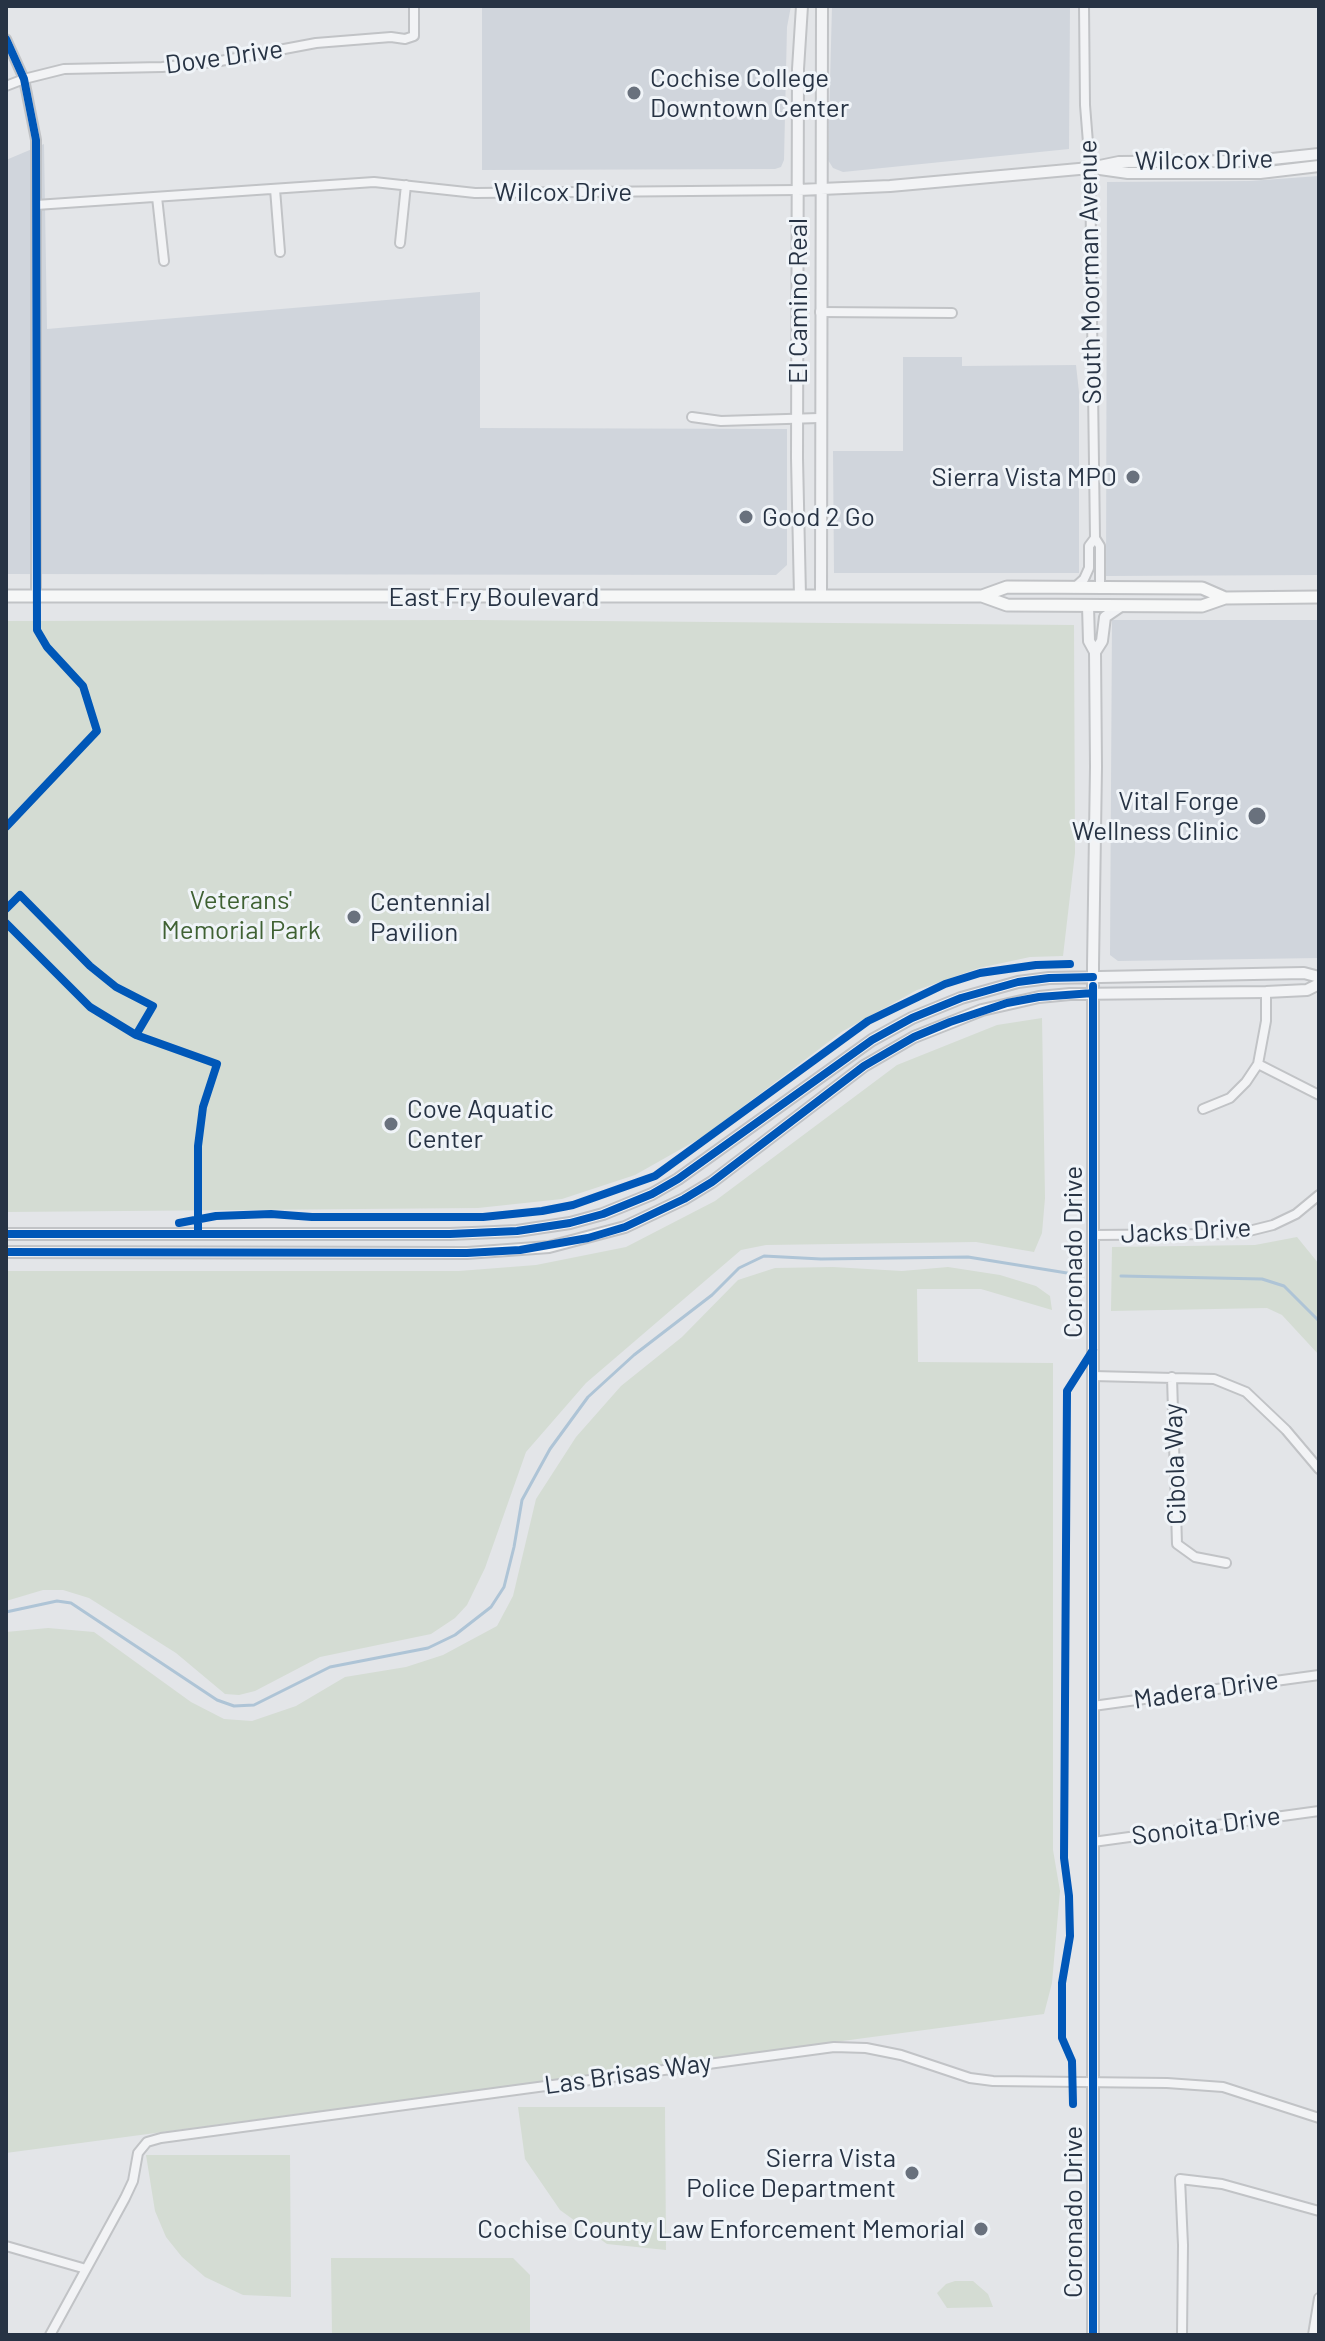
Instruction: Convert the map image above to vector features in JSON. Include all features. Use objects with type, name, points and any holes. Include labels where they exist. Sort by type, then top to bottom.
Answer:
[{"type":"main road","name":"East Fry Boulevard","points":[[6,596],[982,596],[1007,587],[1202,588],[1225,598]]},
{"type":"main road","name":"East Fry Boulevard","points":[[982,596],[1007,605],[1088,606],[1202,606],[1225,598],[1319,597]]},
{"type":"street","name":"Dove Drive","points":[[6,86],[64,69],[162,67],[215,62],[316,43],[391,37],[405,39],[414,36],[414,6]]},
{"type":"street","name":"El Camino Real","points":[[800,596],[798,69],[802,6]]},
{"type":"street","name":"El Camino Real","points":[[821,596],[822,6]]},
{"type":"street","name":"South Moorman Avenue","points":[[1084,6],[1085,105],[1090,168],[1095,538],[1100,546],[1100,588]]},
{"type":"street","points":[[6,39],[24,79],[36,140],[36,596]]},
{"type":"street","name":"Wilcox Drive","points":[[36,205],[374,182],[475,193],[820,190],[1090,168],[1119,162],[1253,161],[1319,154]]},
{"type":"street","name":"Wilcox Drive","points":[[1090,168],[1128,173],[1260,173],[1319,166]]},
{"type":"street","points":[[400,243],[406,185]]},
{"type":"street","points":[[275,189],[280,252]]},
{"type":"street","points":[[157,197],[164,261]]},
{"type":"street","points":[[820,312],[952,313]]},
{"type":"street","points":[[692,417],[721,421],[819,418]]},
{"type":"street","name":"South Moorman Avenue","points":[[1074,588],[1084,579],[1089,568],[1089,546],[1095,538]]},
{"type":"street","points":[[1088,606],[1089,641],[1095,652],[1102,641],[1105,617],[1121,606]]},
{"type":"street","name":"Coronado Drive","points":[[1093,2335],[1095,652]]},
{"type":"street","points":[[6,1252],[467,1253],[520,1250],[588,1238],[656,1214],[703,1188],[864,1066],[914,1037],[950,1022],[1007,1003],[1093,985],[1304,973],[1319,977]]},
{"type":"street","points":[[6,1234],[450,1234],[517,1231],[570,1223],[603,1214],[652,1194],[678,1179],[872,1040],[912,1018],[961,998],[1018,982],[1049,978],[1093,985],[1266,992],[1307,990],[1319,984]]},
{"type":"street","points":[[1203,1109],[1230,1098],[1258,1064],[1266,1021],[1266,992]]},
{"type":"street","points":[[1258,1064],[1319,1095]]},
{"type":"street","name":"Jacks Drive","points":[[1093,1235],[1249,1231],[1273,1225],[1296,1214],[1319,1195]]},
{"type":"street","points":[[1093,1376],[1214,1379],[1246,1392],[1286,1430],[1319,1469]]},
{"type":"street","name":"Cibola Way","points":[[1172,1377],[1177,1544],[1195,1557],[1226,1563]]},
{"type":"street","name":"Madera Drive","points":[[1093,1706],[1319,1675]]},
{"type":"street","name":"Sonoita Drive","points":[[1093,1842],[1319,1811]]},
{"type":"street","name":"Las Brisas Way","points":[[50,2335],[133,2181],[138,2153],[147,2142],[161,2138],[834,2047],[866,2048],[901,2055],[970,2078],[1019,2083],[1167,2083],[1223,2087],[1319,2118]]},
{"type":"street","points":[[1182,2335],[1180,2179],[1222,2184],[1319,2211]]},
{"type":"street","points":[[6,2246],[86,2269]]},
{"type":"street","points":[[1313,2335],[1319,2298]]},
{"type":"shaded area","name":"Cochise College Downtown Center","points":[[482,6],[791,6],[787,27],[784,160],[781,167],[482,170]]},
{"type":"shaded area","points":[[832,6],[1070,6],[1069,149],[843,172],[833,168],[828,160]]},
{"type":"shaded area","points":[[44,144],[47,329],[480,292],[480,428],[787,429],[787,565],[776,575],[6,574],[6,160]]},
{"type":"shaded area","points":[[1319,176],[1319,575],[1106,576],[1107,182],[1250,181]]},
{"type":"shaded area","points":[[903,357],[962,357],[962,366],[1076,365],[1079,392],[1079,573],[834,573],[833,451],[903,451]]},
{"type":"shaded area","points":[[1112,620],[1319,620],[1319,958],[1118,961],[1110,955]]},
{"type":"green space","name":"Veterans' Memorial Park","points":[[475,620],[1074,625],[1075,853],[1063,956],[1030,957],[979,968],[917,990],[843,1031],[704,1136],[635,1175],[562,1199],[478,1208],[6,1212],[6,621]]},
{"type":"green space","points":[[1042,1018],[1045,1198],[1042,1233],[1034,1252],[976,1242],[766,1245],[741,1250],[586,1383],[526,1452],[485,1568],[467,1605],[455,1618],[431,1634],[320,1657],[255,1691],[225,1694],[176,1653],[89,1598],[63,1590],[43,1590],[6,1601],[6,1271],[459,1271],[536,1265],[626,1247],[715,1201],[897,1065],[997,1025]]},
{"type":"green space","points":[[1297,1237],[1319,1264],[1319,1355],[1282,1315],[1267,1308],[1111,1311],[1112,1247],[1255,1245]]},
{"type":"green space","points":[[948,1267],[1000,1275],[1036,1286],[1050,1296],[1052,1310],[981,1289],[917,1289],[918,1362],[1053,1363],[1053,1850],[1060,1891],[1052,1983],[1044,2014],[6,2153],[6,1632],[48,1628],[94,1632],[191,1702],[224,1719],[252,1721],[296,1706],[345,1677],[406,1667],[443,1655],[497,1626],[513,1596],[536,1499],[576,1437],[621,1386],[682,1337],[738,1280],[775,1268],[902,1271]]},
{"type":"green space","points":[[518,2107],[665,2107],[666,2250],[607,2244],[560,2210],[525,2159]]},
{"type":"green space","points":[[146,2155],[290,2155],[291,2297],[243,2295],[205,2277],[182,2257],[166,2237],[155,2211]]},
{"type":"green space","points":[[331,2258],[513,2258],[530,2275],[530,2335],[332,2335]]},
{"type":"green space","points":[[973,2281],[988,2294],[993,2307],[947,2308],[937,2293],[946,2284]]},
{"type":"waterway","points":[[6,1612],[57,1601],[71,1603],[217,1700],[234,1706],[254,1705],[330,1667],[428,1648],[455,1635],[491,1607],[504,1587],[522,1500],[550,1449],[588,1397],[634,1355],[712,1295],[739,1268],[764,1256],[821,1259],[968,1257],[1067,1273]]},
{"type":"waterway","points":[[1121,1276],[1262,1279],[1284,1286],[1319,1321]]},
{"type":"cycle path","points":[[6,39],[24,79],[36,140],[37,630],[47,647],[83,686],[97,731],[6,827]]},
{"type":"cycle path","points":[[6,909],[20,895],[90,966],[116,987],[153,1006],[136,1035],[90,1007],[6,923]]},
{"type":"cycle path","points":[[179,1223],[216,1216],[271,1214],[312,1217],[483,1217],[573,1205],[655,1176],[868,1021],[945,984],[980,973],[1070,964]]},
{"type":"cycle path","points":[[6,1234],[450,1234],[517,1231],[570,1223],[603,1214],[652,1194],[678,1179],[872,1040],[912,1018],[961,998],[1018,982],[1093,977]]},
{"type":"cycle path","points":[[1093,986],[1093,2335]]},
{"type":"cycle path","points":[[6,1252],[467,1253],[520,1250],[588,1238],[625,1227],[712,1182],[864,1066],[914,1037],[1007,1003],[1093,993]]},
{"type":"cycle path","points":[[136,1035],[217,1064],[203,1107],[198,1146],[198,1232]]},
{"type":"cycle path","points":[[1073,2104],[1072,2061],[1062,2038],[1062,1983],[1070,1936],[1064,1858],[1067,1391],[1093,1350]]},
{"type":"place","name":"Cochise College Downtown Center","points":[[634,93]]},
{"type":"place","name":"Sierra Vista MPO","points":[[1133,477]]},
{"type":"place","name":"Good 2 Go","points":[[746,517]]},
{"type":"place","name":"Vital Forge Wellness Clinic","points":[[1257,816]]},
{"type":"place","name":"Centennial Pavilion","points":[[354,917]]},
{"type":"place","name":"Cove Aquatic Center","points":[[391,1124]]},
{"type":"place","name":"Sierra Vista Police Department","points":[[912,2173]]},
{"type":"place","name":"Cochise County Law Enforcement Memorial","points":[[981,2229]]}]
